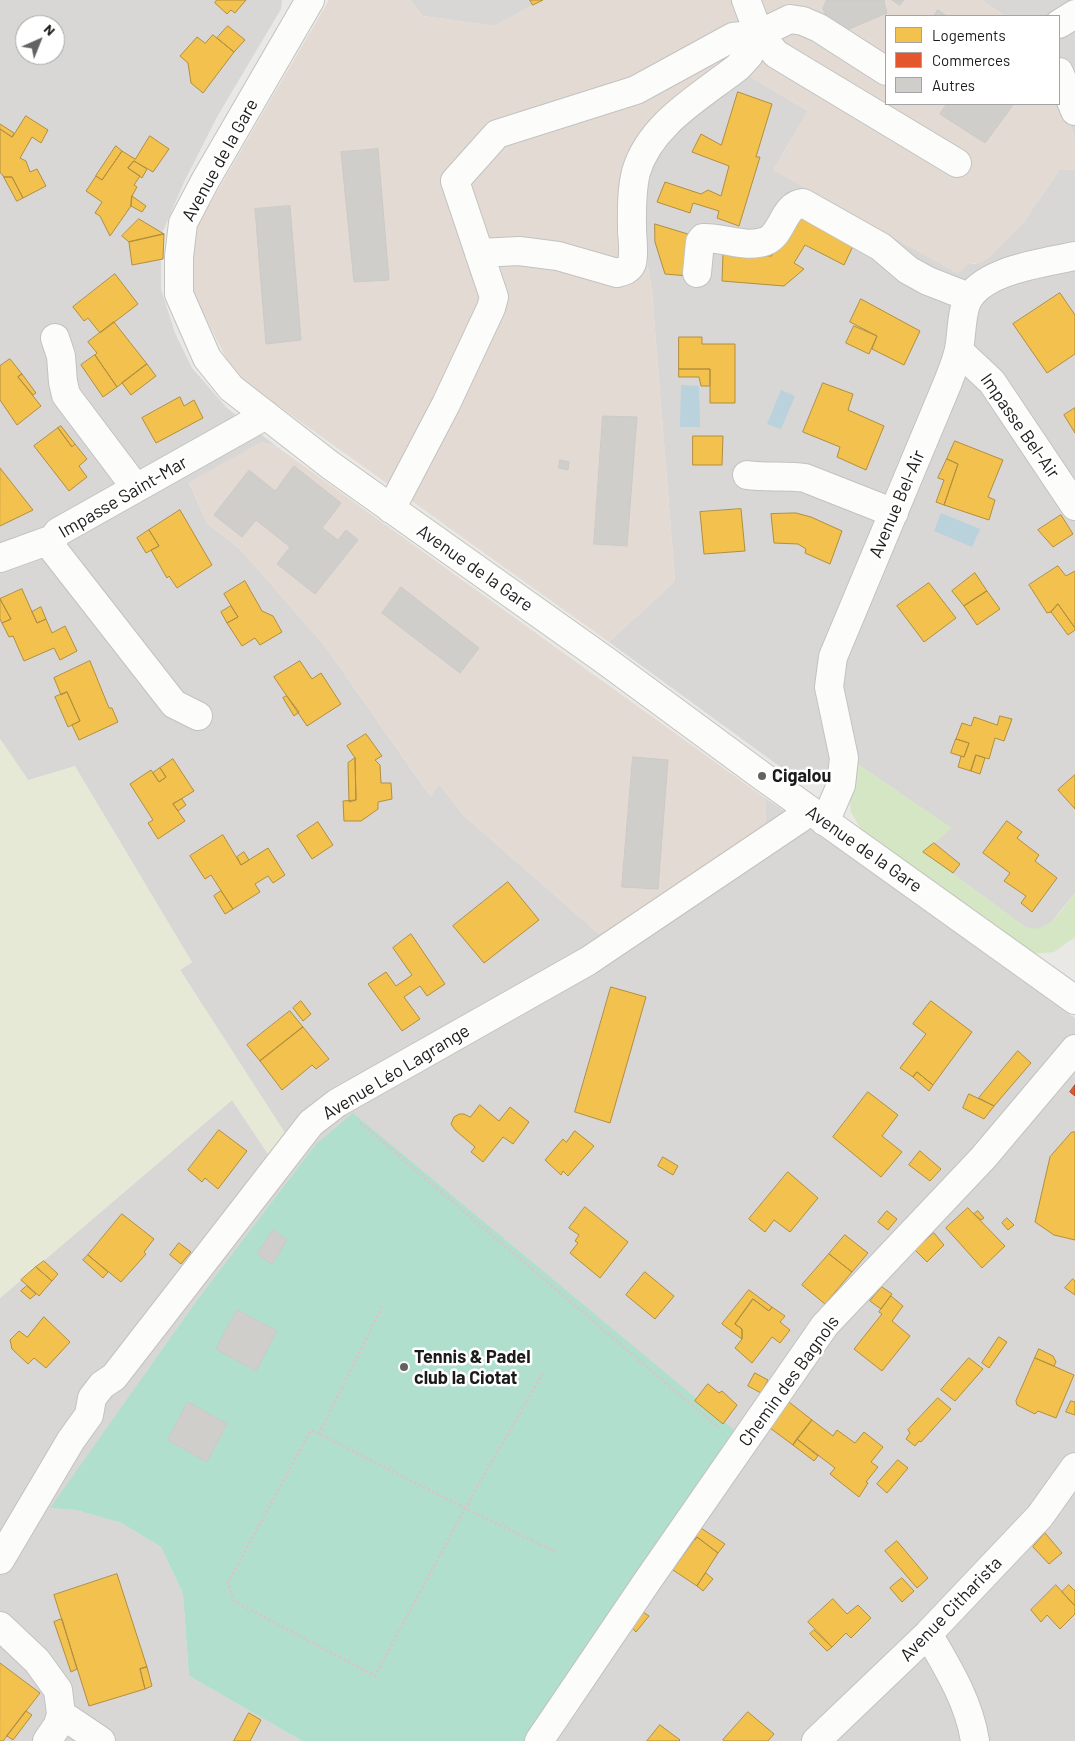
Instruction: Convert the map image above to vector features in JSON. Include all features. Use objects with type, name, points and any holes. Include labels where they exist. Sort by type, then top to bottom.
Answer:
[{"type":"street","name":"Avenue de la Gare","points":[[310,0],[205,181],[183,223],[179,257],[179,294],[207,358],[231,388],[330,466],[606,661],[817,816],[1074,996]]},
{"type":"street","points":[[746,0],[758,34],[776,54],[957,163]]},
{"type":"street","points":[[1060,23],[1075,14]]},
{"type":"street","points":[[392,509],[446,404],[491,308],[494,297],[455,181],[497,134],[636,90],[733,36],[758,34],[790,20],[803,21],[819,28],[885,70]]},
{"type":"street","points":[[479,253],[520,251],[558,256],[617,273],[626,271],[631,264],[633,250],[631,196],[637,171],[648,144],[680,112],[738,67],[749,55],[758,34]]},
{"type":"street","points":[[1060,74],[1075,111]]},
{"type":"street","points":[[697,273],[700,242],[703,238],[753,244],[766,241],[774,234],[790,209],[797,204],[803,204],[881,247],[908,270],[928,281],[969,297],[990,280],[1009,272],[1075,256]]},
{"type":"street","name":"Avenue Bel-Air","points":[[817,816],[841,785],[844,758],[829,687],[833,657],[948,382],[959,351],[962,318],[969,297]]},
{"type":"street","points":[[55,338],[61,356],[66,395],[136,488]]},
{"type":"street","name":"Impasse Bel-Air","points":[[959,351],[992,382],[1075,506]]},
{"type":"street","name":"Impasse Saint-Mar","points":[[198,716],[174,704],[54,549],[52,539],[58,532],[266,415]]},
{"type":"street","points":[[747,475],[763,478],[796,476],[805,478],[894,512]]},
{"type":"street","points":[[0,558],[52,539]]},
{"type":"street","name":"Avenue Léo Lagrange","points":[[0,1560],[66,1447],[89,1415],[92,1398],[102,1385],[114,1377],[311,1123],[337,1103],[588,961],[799,819],[817,816]]},
{"type":"street","name":"Chemin des Bagnols","points":[[539,1741],[825,1325],[984,1158],[1075,1050]]},
{"type":"street","name":"Avenue Citharista","points":[[816,1741],[928,1634],[1040,1516],[1075,1467]]},
{"type":"street","points":[[0,1626],[37,1661],[58,1690],[61,1714],[58,1725],[47,1741]]},
{"type":"street","points":[[928,1634],[953,1675],[972,1721],[975,1741]]},
{"type":"street","points":[[61,1714],[101,1741]]},
{"type":"path","points":[[337,1103],[741,1447]]},
{"type":"path","points":[[319,1434],[382,1307]]},
{"type":"path","points":[[542,1373],[465,1508],[375,1676],[234,1601],[228,1583],[311,1430],[465,1508],[556,1552]]},
{"type":"shaded area","points":[[0,0],[282,0],[281,9],[217,117],[184,182],[161,236],[161,289],[175,333],[192,368],[227,408],[276,446],[262,442],[189,483],[207,523],[241,550],[324,645],[430,796],[439,784],[463,815],[599,934],[766,824],[765,798],[816,832],[1075,1018],[1075,1741],[525,1741],[315,1145],[197,1300],[51,1508],[76,1510],[121,1523],[161,1547],[183,1594],[189,1676],[302,1741],[0,1741],[0,1298],[232,1100],[268,1154],[285,1133],[180,970],[192,962],[28,780],[0,739]]},
{"type":"shaded area","points":[[329,0],[410,0],[423,16],[496,25],[543,0],[982,0],[1004,15],[885,15],[885,105],[1060,105],[1060,100],[1075,137],[1075,170],[1060,169],[1023,223],[991,256],[981,263],[969,263],[958,274],[773,170],[808,111],[742,72],[662,136],[641,180],[645,247],[652,292],[675,581],[609,642],[245,382],[227,360],[191,289],[194,231]]},
{"type":"shaded area","points":[[410,0],[543,0],[496,25],[490,25],[423,16]]},
{"type":"shaded area","points":[[982,0],[1075,0],[1075,137],[1060,100],[1060,15],[1004,15]]},
{"type":"shaded area","points":[[742,72],[808,111],[773,170],[969,263],[975,264],[1023,223],[1060,169],[1075,170],[1075,893],[1049,925],[1042,929],[1031,929],[1024,926],[923,852],[951,828],[850,759],[801,782],[609,642],[675,581],[652,292],[645,247],[641,180],[656,146]]},
{"type":"shaded area","points":[[262,442],[276,446],[765,798],[766,824],[680,888],[599,934],[463,815],[439,784],[431,797],[324,645],[241,550],[207,523],[189,482]]},
{"type":"green space","points":[[0,739],[28,780],[75,766],[192,962],[180,970],[285,1133],[268,1154],[232,1100],[0,1298]]},
{"type":"green space","points":[[850,759],[952,828],[923,852],[1024,926],[1040,928],[1047,925],[1054,920],[1075,893],[1075,937],[1054,952],[1031,954],[866,838],[851,812],[847,763]]},
{"type":"green space","name":"Tennis & Padel club la Ciotat","points":[[353,1113],[739,1434],[530,1741],[302,1741],[189,1676],[183,1594],[161,1547],[121,1523],[76,1510],[50,1508],[197,1300],[315,1145]]},
{"type":"water","points":[[681,385],[699,386],[700,427],[680,427]]},
{"type":"water","points":[[781,390],[795,396],[781,429],[767,424]]},
{"type":"water","points":[[941,513],[980,529],[972,547],[934,531]]},
{"type":"building: Logements","points":[[217,0],[246,0],[235,13],[231,10],[227,14],[215,3]]},
{"type":"building: Logements","points":[[530,0],[543,0],[533,5]]},
{"type":"building: Logements","points":[[228,26],[245,40],[234,52],[217,38]]},
{"type":"building: Logements","points":[[213,35],[234,52],[203,93],[191,83],[188,63],[180,56],[197,37],[205,43]]},
{"type":"building: Logements","points":[[738,92],[772,104],[756,157],[760,157],[739,226],[717,218],[719,211],[693,203],[690,213],[657,202],[665,182],[701,194],[708,190],[721,196],[729,166],[692,152],[701,134],[721,145]]},
{"type":"building: Logements","points":[[26,116],[48,130],[41,143],[32,137],[20,158],[26,161],[30,172],[37,169],[46,186],[23,198],[12,177],[4,177],[0,172],[0,129],[12,137]]},
{"type":"building: Logements","points":[[0,124],[14,133],[12,137],[0,129]]},
{"type":"building: Logements","points":[[150,136],[169,149],[153,172],[134,161],[128,168],[140,176],[134,185],[137,187],[132,196],[131,206],[110,236],[100,216],[95,213],[102,202],[86,191],[96,176],[102,180],[122,151],[135,159]]},
{"type":"building: Logements","points":[[116,146],[122,151],[102,180],[96,176]]},
{"type":"building: Logements","points":[[134,161],[147,169],[142,178],[128,168]]},
{"type":"building: Logements","points":[[4,177],[12,177],[23,198],[17,201]]},
{"type":"building: Logements","points":[[132,196],[146,206],[142,212],[131,206]]},
{"type":"building: Logements","points":[[800,213],[854,244],[844,265],[805,245],[794,263],[804,269],[784,286],[722,281],[723,254],[771,256]]},
{"type":"building: Logements","points":[[139,219],[164,234],[129,242],[122,236]]},
{"type":"building: Logements","points":[[655,224],[691,235],[688,276],[665,274],[655,242]]},
{"type":"building: Logements","points":[[164,234],[163,259],[132,265],[129,242]]},
{"type":"building: Logements","points":[[115,274],[138,304],[100,333],[88,318],[84,321],[73,307]]},
{"type":"building: Logements","points":[[1060,293],[1075,315],[1075,354],[1047,373],[1013,324]]},
{"type":"building: Logements","points":[[861,299],[920,331],[904,365],[872,349],[877,336],[850,322]]},
{"type":"building: Logements","points":[[114,322],[147,364],[117,387],[95,355],[97,353],[88,342]]},
{"type":"building: Logements","points":[[854,326],[877,336],[869,354],[846,343]]},
{"type":"building: Logements","points":[[679,337],[702,337],[702,344],[735,344],[735,403],[710,403],[710,369],[679,369]]},
{"type":"building: Logements","points":[[95,355],[117,387],[103,397],[81,365]]},
{"type":"building: Logements","points":[[10,359],[22,374],[18,377],[41,406],[17,425],[0,400],[0,366]]},
{"type":"building: Logements","points":[[147,364],[156,376],[131,395],[122,383]]},
{"type":"building: Logements","points":[[679,369],[710,369],[710,386],[701,386],[699,377],[679,377]]},
{"type":"building: Logements","points":[[22,374],[36,393],[33,395],[18,377]]},
{"type":"building: Logements","points":[[823,383],[853,394],[848,410],[884,426],[866,470],[837,457],[840,447],[803,432]]},
{"type":"building: Logements","points":[[180,397],[184,406],[194,400],[203,418],[156,443],[142,418]]},
{"type":"building: Logements","points":[[1075,408],[1075,433],[1064,415]]},
{"type":"building: Logements","points":[[61,426],[75,444],[72,447],[58,428]]},
{"type":"building: Logements","points":[[58,428],[72,447],[75,444],[87,459],[79,466],[87,477],[69,491],[34,446]]},
{"type":"building: Logements","points":[[693,436],[723,436],[722,465],[693,465]]},
{"type":"building: Logements","points":[[955,441],[1003,460],[988,497],[995,500],[989,520],[944,505],[958,464],[947,459]]},
{"type":"building: Logements","points":[[947,459],[958,464],[944,505],[936,502],[944,480],[938,478]]},
{"type":"building: Logements","points":[[0,468],[33,510],[0,526]]},
{"type":"building: Logements","points":[[741,509],[745,551],[704,554],[700,512]]},
{"type":"building: Logements","points":[[180,510],[212,565],[177,588],[169,576],[167,578],[151,550],[159,546],[149,530]]},
{"type":"building: Logements","points":[[796,513],[811,517],[842,531],[830,564],[805,553],[806,549],[798,544],[774,543],[771,514]]},
{"type":"building: Logements","points":[[1061,515],[1073,534],[1053,547],[1038,530]]},
{"type":"building: Logements","points":[[149,530],[159,546],[146,553],[137,538]]},
{"type":"building: Logements","points":[[1058,566],[1066,576],[1075,571],[1075,628],[1058,604],[1051,612],[1047,613],[1029,585]]},
{"type":"building: Logements","points":[[975,573],[987,591],[964,606],[952,591]]},
{"type":"building: Logements","points":[[245,581],[262,611],[273,616],[282,632],[260,645],[255,638],[242,646],[227,623],[238,617],[224,594]]},
{"type":"building: Logements","points":[[929,583],[956,618],[924,642],[897,606]]},
{"type":"building: Logements","points":[[22,589],[37,623],[46,619],[52,633],[65,626],[77,651],[60,660],[54,648],[24,661],[13,636],[9,637],[2,623],[11,619],[0,599]]},
{"type":"building: Logements","points":[[987,591],[1000,609],[977,625],[964,606]]},
{"type":"building: Logements","points":[[0,599],[11,619],[2,623],[0,619]]},
{"type":"building: Logements","points":[[1058,604],[1075,628],[1068,635],[1051,612]]},
{"type":"building: Logements","points":[[231,606],[238,617],[227,623],[221,612]]},
{"type":"building: Logements","points":[[41,607],[46,619],[37,623],[32,612]]},
{"type":"building: Logements","points":[[90,661],[109,708],[112,708],[118,722],[79,740],[72,725],[80,721],[67,692],[61,695],[54,678]]},
{"type":"building: Logements","points":[[300,661],[312,679],[321,673],[341,704],[307,726],[274,677]]},
{"type":"building: Logements","points":[[67,692],[80,721],[68,727],[55,697]]},
{"type":"building: Logements","points":[[287,696],[299,712],[294,716],[283,698]]},
{"type":"building: Logements","points":[[1000,716],[1012,719],[1004,741],[995,738],[989,759],[976,755],[971,771],[958,767],[961,756],[964,757],[969,743],[956,739],[962,723],[971,726],[974,717],[997,725]]},
{"type":"building: Logements","points":[[366,734],[382,756],[375,760],[380,765],[381,783],[391,783],[392,799],[378,802],[378,809],[361,821],[344,821],[343,801],[356,800],[355,758],[347,746]]},
{"type":"building: Logements","points":[[956,739],[969,743],[964,757],[951,753]]},
{"type":"building: Logements","points":[[976,755],[985,758],[980,774],[971,771]]},
{"type":"building: Logements","points":[[355,758],[356,800],[349,802],[348,763]]},
{"type":"building: Logements","points":[[173,759],[194,791],[173,804],[185,821],[158,839],[148,823],[153,820],[130,784],[151,770],[159,782],[166,777],[160,768]]},
{"type":"building: Logements","points":[[160,768],[166,777],[159,782],[153,773]]},
{"type":"building: Logements","points":[[1075,775],[1075,809],[1058,790]]},
{"type":"building: Logements","points":[[182,799],[186,805],[178,811],[173,804]]},
{"type":"building: Logements","points":[[1007,821],[1022,832],[1017,838],[1039,855],[1035,861],[1057,878],[1032,912],[1021,903],[1026,896],[1004,881],[1010,873],[983,853]]},
{"type":"building: Logements","points":[[318,822],[333,845],[312,859],[297,836]]},
{"type":"building: Logements","points":[[223,835],[241,865],[268,848],[285,875],[273,883],[268,876],[255,884],[260,892],[233,909],[211,875],[205,879],[190,856]]},
{"type":"building: Logements","points":[[934,843],[960,864],[953,873],[923,852]]},
{"type":"building: Logements","points":[[244,852],[249,860],[241,865],[237,857]]},
{"type":"building: Logements","points":[[508,882],[539,920],[484,963],[453,926]]},
{"type":"building: Logements","points":[[221,891],[233,909],[225,914],[214,896]]},
{"type":"building: Logements","points":[[411,934],[445,984],[427,996],[420,986],[404,997],[420,1019],[402,1031],[368,984],[386,972],[396,986],[412,975],[393,948]]},
{"type":"building: Logements","points":[[611,987],[646,997],[610,1123],[575,1112]]},
{"type":"building: Logements","points":[[301,1001],[311,1014],[303,1021],[293,1008]]},
{"type":"building: Logements","points":[[931,1001],[972,1032],[933,1085],[917,1072],[913,1077],[900,1068],[926,1034],[913,1024]]},
{"type":"building: Logements","points":[[290,1011],[303,1027],[260,1061],[247,1045]]},
{"type":"building: Logements","points":[[303,1027],[329,1059],[316,1069],[312,1065],[282,1090],[260,1061]]},
{"type":"building: Logements","points":[[1018,1051],[1031,1063],[994,1106],[979,1098]]},
{"type":"building: Logements","points":[[917,1072],[933,1085],[929,1091],[913,1077]]},
{"type":"building: Logements","points":[[868,1092],[898,1115],[882,1136],[902,1152],[881,1177],[833,1137]]},
{"type":"building: Logements","points":[[969,1094],[994,1106],[984,1119],[963,1108]]},
{"type":"building: Logements","points":[[480,1105],[499,1121],[510,1107],[529,1122],[513,1144],[503,1137],[483,1162],[471,1152],[475,1147],[455,1130],[451,1124],[454,1117],[459,1114],[470,1117]]},
{"type":"building: Logements","points":[[219,1130],[247,1151],[218,1189],[205,1178],[202,1182],[188,1170]]},
{"type":"building: Logements","points":[[575,1131],[594,1146],[568,1176],[563,1171],[561,1175],[545,1160],[563,1139],[566,1142]]},
{"type":"building: Logements","points":[[1072,1132],[1075,1132],[1075,1240],[1054,1235],[1035,1222],[1050,1157]]},
{"type":"building: Logements","points":[[920,1151],[941,1169],[930,1181],[909,1165]]},
{"type":"building: Logements","points":[[663,1157],[678,1166],[673,1175],[658,1166]]},
{"type":"building: Logements","points":[[788,1172],[818,1198],[790,1232],[774,1220],[765,1232],[749,1219]]},
{"type":"building: Logements","points":[[585,1207],[628,1242],[600,1278],[570,1253],[578,1243],[575,1241],[579,1235],[569,1228]]},
{"type":"building: Logements","points":[[968,1208],[1005,1246],[982,1268],[946,1228]]},
{"type":"building: Logements","points":[[887,1211],[897,1219],[888,1230],[878,1222]]},
{"type":"building: Logements","points":[[978,1211],[984,1218],[981,1220],[974,1214]]},
{"type":"building: Logements","points":[[122,1214],[154,1239],[144,1252],[146,1254],[121,1282],[88,1255]]},
{"type":"building: Logements","points":[[1007,1218],[1014,1225],[1008,1230],[1002,1223]]},
{"type":"building: Logements","points":[[934,1233],[944,1245],[927,1262],[915,1250]]},
{"type":"building: Logements","points":[[845,1235],[868,1253],[852,1272],[829,1254]]},
{"type":"building: Logements","points":[[179,1243],[191,1252],[181,1264],[170,1255]]},
{"type":"building: Logements","points":[[829,1254],[852,1272],[825,1304],[802,1285]]},
{"type":"building: Logements","points":[[88,1255],[108,1272],[103,1278],[83,1260]]},
{"type":"building: Logements","points":[[44,1261],[58,1274],[52,1281],[36,1267]]},
{"type":"building: Logements","points":[[36,1267],[52,1281],[39,1296],[21,1280]]},
{"type":"building: Logements","points":[[645,1272],[674,1296],[655,1319],[626,1295]]},
{"type":"building: Logements","points":[[1073,1279],[1075,1281],[1075,1295],[1065,1288]]},
{"type":"building: Logements","points":[[27,1286],[36,1294],[30,1299],[21,1291]]},
{"type":"building: Logements","points":[[882,1287],[892,1294],[881,1309],[870,1301]]},
{"type":"building: Logements","points":[[749,1290],[772,1307],[769,1311],[753,1299],[735,1324],[742,1329],[742,1339],[722,1324]]},
{"type":"building: Logements","points":[[891,1296],[903,1306],[892,1321],[910,1336],[882,1371],[854,1349],[882,1314],[879,1312]]},
{"type":"building: Logements","points":[[753,1299],[769,1311],[772,1307],[785,1316],[780,1322],[790,1330],[780,1343],[772,1337],[752,1363],[735,1348],[742,1339],[742,1329],[735,1324]]},
{"type":"building: Logements","points":[[44,1317],[70,1342],[46,1368],[34,1358],[28,1364],[12,1349],[10,1340],[19,1331],[27,1337]]},
{"type":"building: Logements","points":[[999,1337],[1007,1342],[989,1368],[982,1363]]},
{"type":"building: Logements","points":[[1039,1349],[1053,1356],[1056,1362],[1054,1366],[1035,1358]]},
{"type":"building: Logements","points":[[969,1358],[983,1369],[955,1401],[941,1390]]},
{"type":"building: Logements","points":[[1035,1358],[1074,1375],[1056,1418],[1038,1411],[1035,1414],[1017,1405],[1016,1401]]},
{"type":"building: Logements","points":[[755,1373],[768,1380],[761,1393],[748,1386]]},
{"type":"building: Logements","points":[[708,1384],[719,1393],[722,1391],[737,1405],[723,1424],[695,1401]]},
{"type":"building: Logements","points":[[938,1398],[951,1409],[921,1442],[919,1441],[915,1446],[906,1439],[910,1433],[908,1430]]},
{"type":"building: Logements","points":[[1071,1401],[1075,1402],[1075,1415],[1066,1412]]},
{"type":"building: Logements","points":[[789,1402],[812,1420],[793,1445],[770,1428]]},
{"type":"building: Logements","points":[[812,1420],[833,1436],[837,1430],[855,1443],[864,1432],[883,1447],[871,1462],[878,1467],[866,1482],[868,1483],[859,1497],[830,1474],[835,1468],[797,1439]]},
{"type":"building: Logements","points":[[797,1439],[818,1456],[814,1461],[793,1445]]},
{"type":"building: Logements","points":[[898,1460],[908,1468],[887,1493],[877,1484]]},
{"type":"building: Logements","points":[[698,1526],[725,1544],[718,1553],[697,1537],[695,1540],[689,1536]]},
{"type":"building: Logements","points":[[1045,1533],[1062,1553],[1049,1564],[1033,1547]]},
{"type":"building: Logements","points":[[697,1537],[718,1553],[697,1586],[673,1570]]},
{"type":"building: Logements","points":[[897,1541],[928,1578],[917,1588],[885,1551]]},
{"type":"building: Logements","points":[[706,1573],[713,1579],[703,1591],[697,1586]]},
{"type":"building: Logements","points":[[117,1574],[147,1667],[140,1669],[145,1689],[89,1706],[54,1595]]},
{"type":"building: Logements","points":[[902,1578],[914,1591],[902,1602],[890,1588]]},
{"type":"building: Logements","points":[[1056,1585],[1075,1606],[1075,1614],[1060,1629],[1047,1615],[1041,1622],[1031,1610]]},
{"type":"building: Logements","points":[[1069,1585],[1075,1591],[1075,1606],[1062,1592]]},
{"type":"building: Logements","points":[[833,1599],[847,1614],[858,1605],[871,1618],[851,1638],[846,1633],[832,1647],[808,1622]]},
{"type":"building: Logements","points":[[643,1612],[649,1616],[636,1632],[631,1627]]},
{"type":"building: Logements","points":[[62,1619],[77,1669],[71,1672],[54,1622]]},
{"type":"building: Logements","points":[[814,1630],[832,1647],[827,1651],[810,1634]]},
{"type":"building: Logements","points":[[0,1663],[40,1693],[3,1741],[0,1741]]},
{"type":"building: Logements","points":[[147,1667],[152,1686],[145,1689],[140,1669]]},
{"type":"building: Logements","points":[[26,1711],[32,1715],[13,1740],[7,1736]]},
{"type":"building: Logements","points":[[748,1712],[774,1734],[768,1741],[723,1740]]},
{"type":"building: Logements","points":[[249,1713],[261,1720],[250,1741],[234,1741]]},
{"type":"building: Logements","points":[[660,1725],[680,1740],[647,1741]]},
{"type":"building: Commerces","points":[[1075,1085],[1075,1096],[1070,1092]]},
{"type":"building: Autres","points":[[827,0],[885,0],[887,13],[835,35],[823,9]]},
{"type":"building: Autres","points":[[892,0],[904,0],[900,5]]},
{"type":"building: Autres","points":[[938,10],[946,15],[935,15]]},
{"type":"building: Autres","points":[[946,105],[1013,105],[985,143],[940,114]]},
{"type":"building: Autres","points":[[378,149],[389,280],[354,282],[341,152]]},
{"type":"building: Autres","points":[[290,206],[301,340],[266,344],[255,209]]},
{"type":"building: Autres","points":[[603,416],[637,417],[627,546],[594,544]]},
{"type":"building: Autres","points":[[560,460],[569,462],[568,470],[559,468]]},
{"type":"building: Autres","points":[[294,466],[341,503],[322,528],[338,540],[346,530],[358,540],[315,594],[277,564],[290,547],[256,520],[242,537],[214,515],[249,470],[275,491]]},
{"type":"building: Autres","points":[[401,587],[479,648],[460,673],[382,613]]},
{"type":"building: Autres","points":[[633,757],[668,760],[658,889],[622,887]]},
{"type":"building: Autres","points":[[273,1230],[287,1240],[272,1264],[257,1254]]},
{"type":"building: Autres","points":[[237,1310],[277,1331],[256,1371],[216,1349]]},
{"type":"building: Autres","points":[[188,1402],[227,1424],[207,1462],[168,1440]]},
{"type":"place","name":"Cigalou","points":[[762,776]]},
{"type":"place","name":"Tennis & Padel club la Ciotat","points":[[404,1367]]}]
